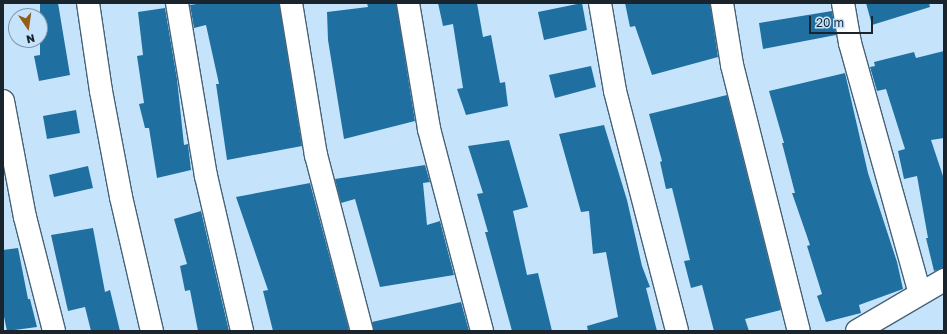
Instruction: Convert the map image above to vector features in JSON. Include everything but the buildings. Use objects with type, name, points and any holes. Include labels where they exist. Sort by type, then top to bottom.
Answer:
[{"type":"street","points":[[88,3],[101,91],[121,197],[152,331]]},
{"type":"street","points":[[177,3],[206,176],[242,331]]},
{"type":"street","points":[[291,3],[316,155],[362,331]]},
{"type":"street","points":[[408,3],[429,129],[482,331]]},
{"type":"street","points":[[600,3],[615,91],[677,331]]},
{"type":"street","points":[[722,3],[732,65],[799,331]]},
{"type":"street","points":[[843,3],[850,43],[920,294]]},
{"type":"street","points":[[3,101],[26,217],[54,331]]},
{"type":"street","points":[[857,331],[944,280]]}]
